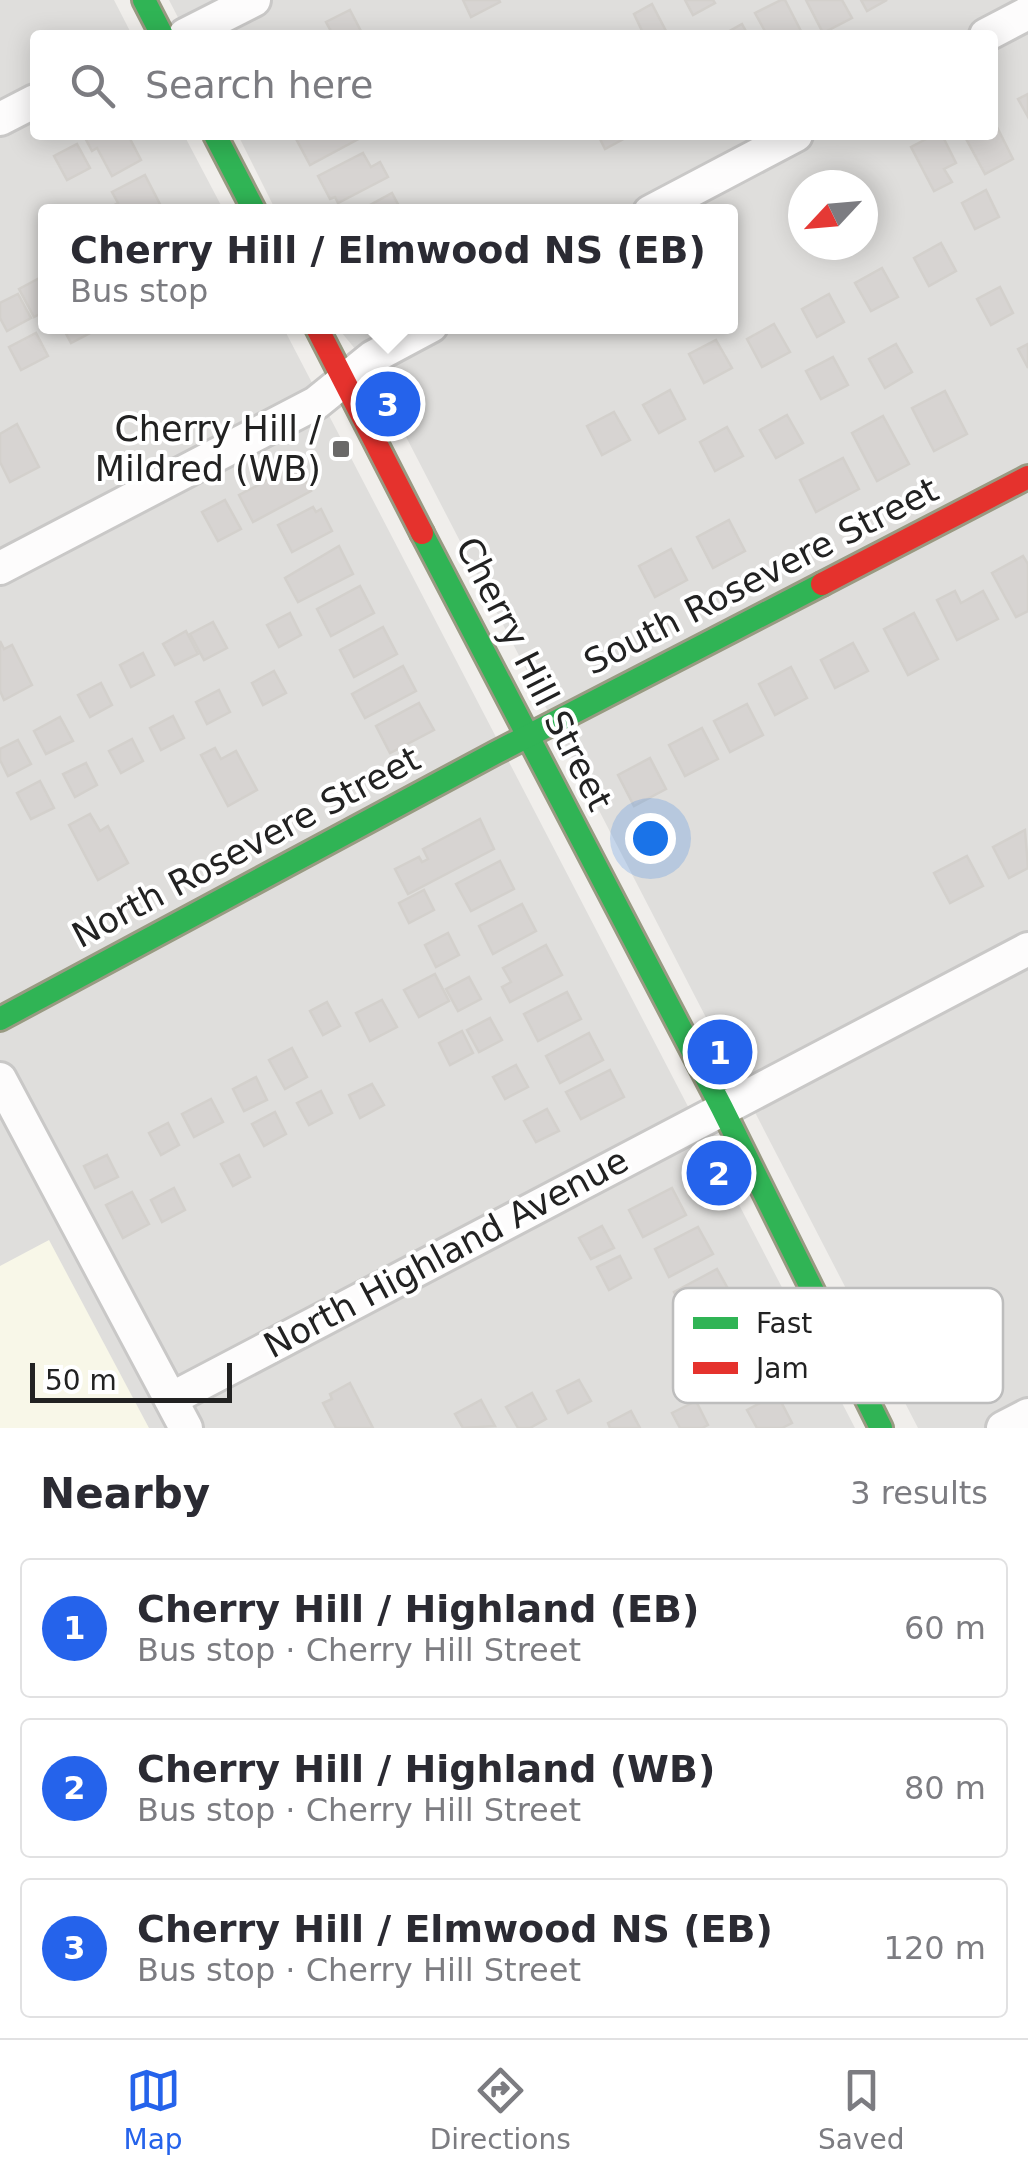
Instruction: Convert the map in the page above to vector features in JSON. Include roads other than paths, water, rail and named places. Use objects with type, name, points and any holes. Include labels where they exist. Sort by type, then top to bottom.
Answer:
[{"type":"street","points":[[144,0],[159,30]]},
{"type":"street","points":[[194,30],[254,0]]},
{"type":"street","points":[[996,30],[1028,13]]},
{"type":"street","points":[[0,120],[30,104]]},
{"type":"street","points":[[218,140],[251,204]]},
{"type":"street","points":[[665,204],[787,140]]},
{"type":"street","name":"Cherry Hill Street","points":[[320,334],[811,1288]]},
{"type":"street","points":[[0,568],[316,403],[373,357],[416,334]]},
{"type":"street","name":"South Rosevere Street","points":[[526,736],[1028,477]]},
{"type":"street","name":"North Rosevere Street","points":[[0,1019],[526,736]]},
{"type":"street","name":"North Highland Avenue","points":[[179,1414],[722,1108],[1028,949]]},
{"type":"street","points":[[0,1078],[179,1414]]},
{"type":"street","name":"Cherry Hill Street","points":[[869,1403],[881,1428]]},
{"type":"street","points":[[1003,1428],[1028,1415]]},
{"type":"place","name":"Cherry Hill / Elmwood NS (EB)","points":[[388,404]]},
{"type":"place","name":"Cherry Hill / Mildred (WB)","points":[[341,449]]},
{"type":"place","name":"Cherry Hill / Highland (EB)","points":[[720,1052]]},
{"type":"place","name":"Cherry Hill / Highland (WB)","points":[[719,1173]]}]
